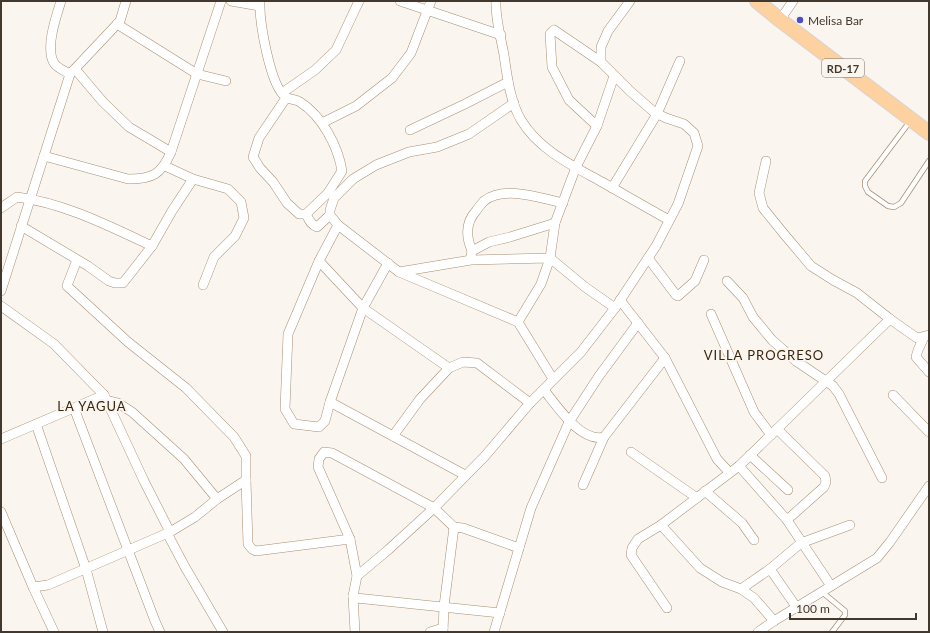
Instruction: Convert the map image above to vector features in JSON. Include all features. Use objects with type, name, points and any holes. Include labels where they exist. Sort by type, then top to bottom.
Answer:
[{"type":"main road","name":"RD-17","points":[[757,1],[929,133]]},
{"type":"street","points":[[61,1],[52,33],[51,53],[54,64],[72,71],[129,127],[171,152]]},
{"type":"street","points":[[1,291],[72,71],[120,21],[126,1]]},
{"type":"street","points":[[44,156],[128,179],[152,177],[165,166],[221,1]]},
{"type":"street","points":[[231,1],[260,4],[266,51],[271,73],[284,96],[299,101],[312,111],[322,123],[340,158],[342,171],[328,193],[306,214],[299,214],[287,203],[273,182],[260,168],[253,157],[259,138],[284,96],[336,50],[359,1]]},
{"type":"street","points":[[400,1],[501,35]]},
{"type":"street","points":[[322,123],[356,106],[392,78],[412,53],[431,1]]},
{"type":"street","points":[[496,1],[496,18],[501,35],[508,82],[520,119],[533,137],[576,167],[669,220]]},
{"type":"street","points":[[602,62],[601,47],[608,31],[630,1]]},
{"type":"street","points":[[780,20],[793,1]]},
{"type":"street","points":[[117,24],[197,74],[226,81]]},
{"type":"street","points":[[357,576],[434,508],[484,456],[530,402],[544,390],[553,379],[581,352],[618,304],[656,246],[678,204],[698,146],[694,133],[684,124],[657,114],[614,76],[602,62],[554,30],[550,34],[552,67],[569,100],[597,126]]},
{"type":"street","points":[[612,188],[657,114],[680,61]]},
{"type":"street","points":[[518,322],[541,284],[550,258],[555,223],[562,203],[576,167],[597,126],[614,76]]},
{"type":"street","points":[[410,130],[508,82]]},
{"type":"street","points":[[514,102],[469,134],[437,147],[409,152],[376,164],[353,179],[334,198],[330,215],[338,225],[399,272],[518,322],[553,379]]},
{"type":"street","points":[[766,160],[759,193],[763,208],[811,266],[857,293],[890,320],[917,338],[926,336]]},
{"type":"street","points":[[165,166],[193,179],[228,189],[241,202],[244,218],[234,236],[214,258],[203,285]]},
{"type":"street","points":[[21,226],[109,281],[115,283],[123,282],[152,246],[172,211],[193,179]]},
{"type":"street","points":[[471,256],[467,230],[471,216],[484,201],[497,195],[523,194],[562,203]]},
{"type":"street","points":[[1,208],[17,197],[30,198],[74,212],[152,246]]},
{"type":"street","points":[[306,214],[313,226],[317,227],[330,215]]},
{"type":"street","points":[[471,256],[488,242],[555,223]]},
{"type":"street","points":[[338,225],[319,261],[288,334],[285,409],[294,424],[319,427],[325,421],[330,402],[363,308],[388,263]]},
{"type":"street","points":[[399,272],[471,256],[550,258],[585,287],[618,304],[638,323],[665,358],[689,402],[701,431],[717,459],[729,472]]},
{"type":"street","points":[[648,258],[678,296],[695,281],[704,260]]},
{"type":"street","points":[[77,260],[67,286],[128,342],[186,388],[234,437],[246,456],[248,544],[252,549],[256,551],[350,539]]},
{"type":"street","points":[[319,261],[363,308],[449,368]]},
{"type":"street","points":[[727,281],[743,298],[753,317],[772,340],[796,361],[833,386],[839,394],[882,478]]},
{"type":"street","points":[[1,306],[54,344],[105,398],[185,567],[223,632]]},
{"type":"street","points":[[711,314],[754,412],[774,432],[825,476],[826,482],[824,487],[787,520]]},
{"type":"street","points":[[667,608],[631,555],[632,548],[638,539],[661,525],[738,466],[890,320]]},
{"type":"street","points":[[494,632],[531,508],[569,422],[599,376],[638,323]]},
{"type":"street","points":[[926,336],[918,350],[916,357],[929,372]]},
{"type":"street","points":[[583,485],[604,437],[665,358]]},
{"type":"street","points":[[393,436],[420,399],[449,368],[463,362],[477,363],[530,402]]},
{"type":"street","points":[[544,390],[569,422],[592,437],[604,437]]},
{"type":"street","points":[[893,395],[929,432]]},
{"type":"street","points":[[1,439],[74,408],[105,398],[132,412],[167,443],[184,459],[217,499]]},
{"type":"street","points":[[330,402],[466,475]]},
{"type":"street","points":[[74,408],[154,621],[160,632]]},
{"type":"street","points":[[36,424],[86,569],[103,632]]},
{"type":"street","points":[[355,632],[353,596],[357,576],[350,539],[318,467],[319,459],[324,452],[332,453],[434,508],[454,526],[519,548]]},
{"type":"street","points":[[631,452],[697,498]]},
{"type":"street","points":[[750,455],[788,490]]},
{"type":"street","points":[[738,466],[787,520],[831,586]]},
{"type":"street","points":[[33,587],[48,585],[169,532],[195,518],[217,499],[246,480]]},
{"type":"street","points":[[758,632],[877,558],[929,486]]},
{"type":"street","points":[[705,491],[742,523],[754,540]]},
{"type":"street","points":[[1,512],[54,632]]},
{"type":"street","points":[[661,525],[700,568],[722,582],[741,589],[754,598],[774,621]]},
{"type":"street","points":[[741,589],[770,569],[802,543],[850,525]]},
{"type":"street","points":[[430,632],[443,630],[444,606],[454,526]]},
{"type":"street","points":[[770,569],[797,608]]},
{"type":"street","points":[[353,596],[356,598],[500,613]]},
{"type":"lane","points":[[911,120],[865,181],[865,186],[868,192],[888,206],[894,207],[901,203],[929,161]]},
{"type":"lane","points":[[822,592],[845,611],[845,615],[832,632]]},
{"type":"place","name":"Melisa Bar","points":[[800,20]]},
{"type":"district","name":"VILLA PROGRESO","points":[[764,355]]},
{"type":"district","name":"LA YAGUA","points":[[92,406]]}]
